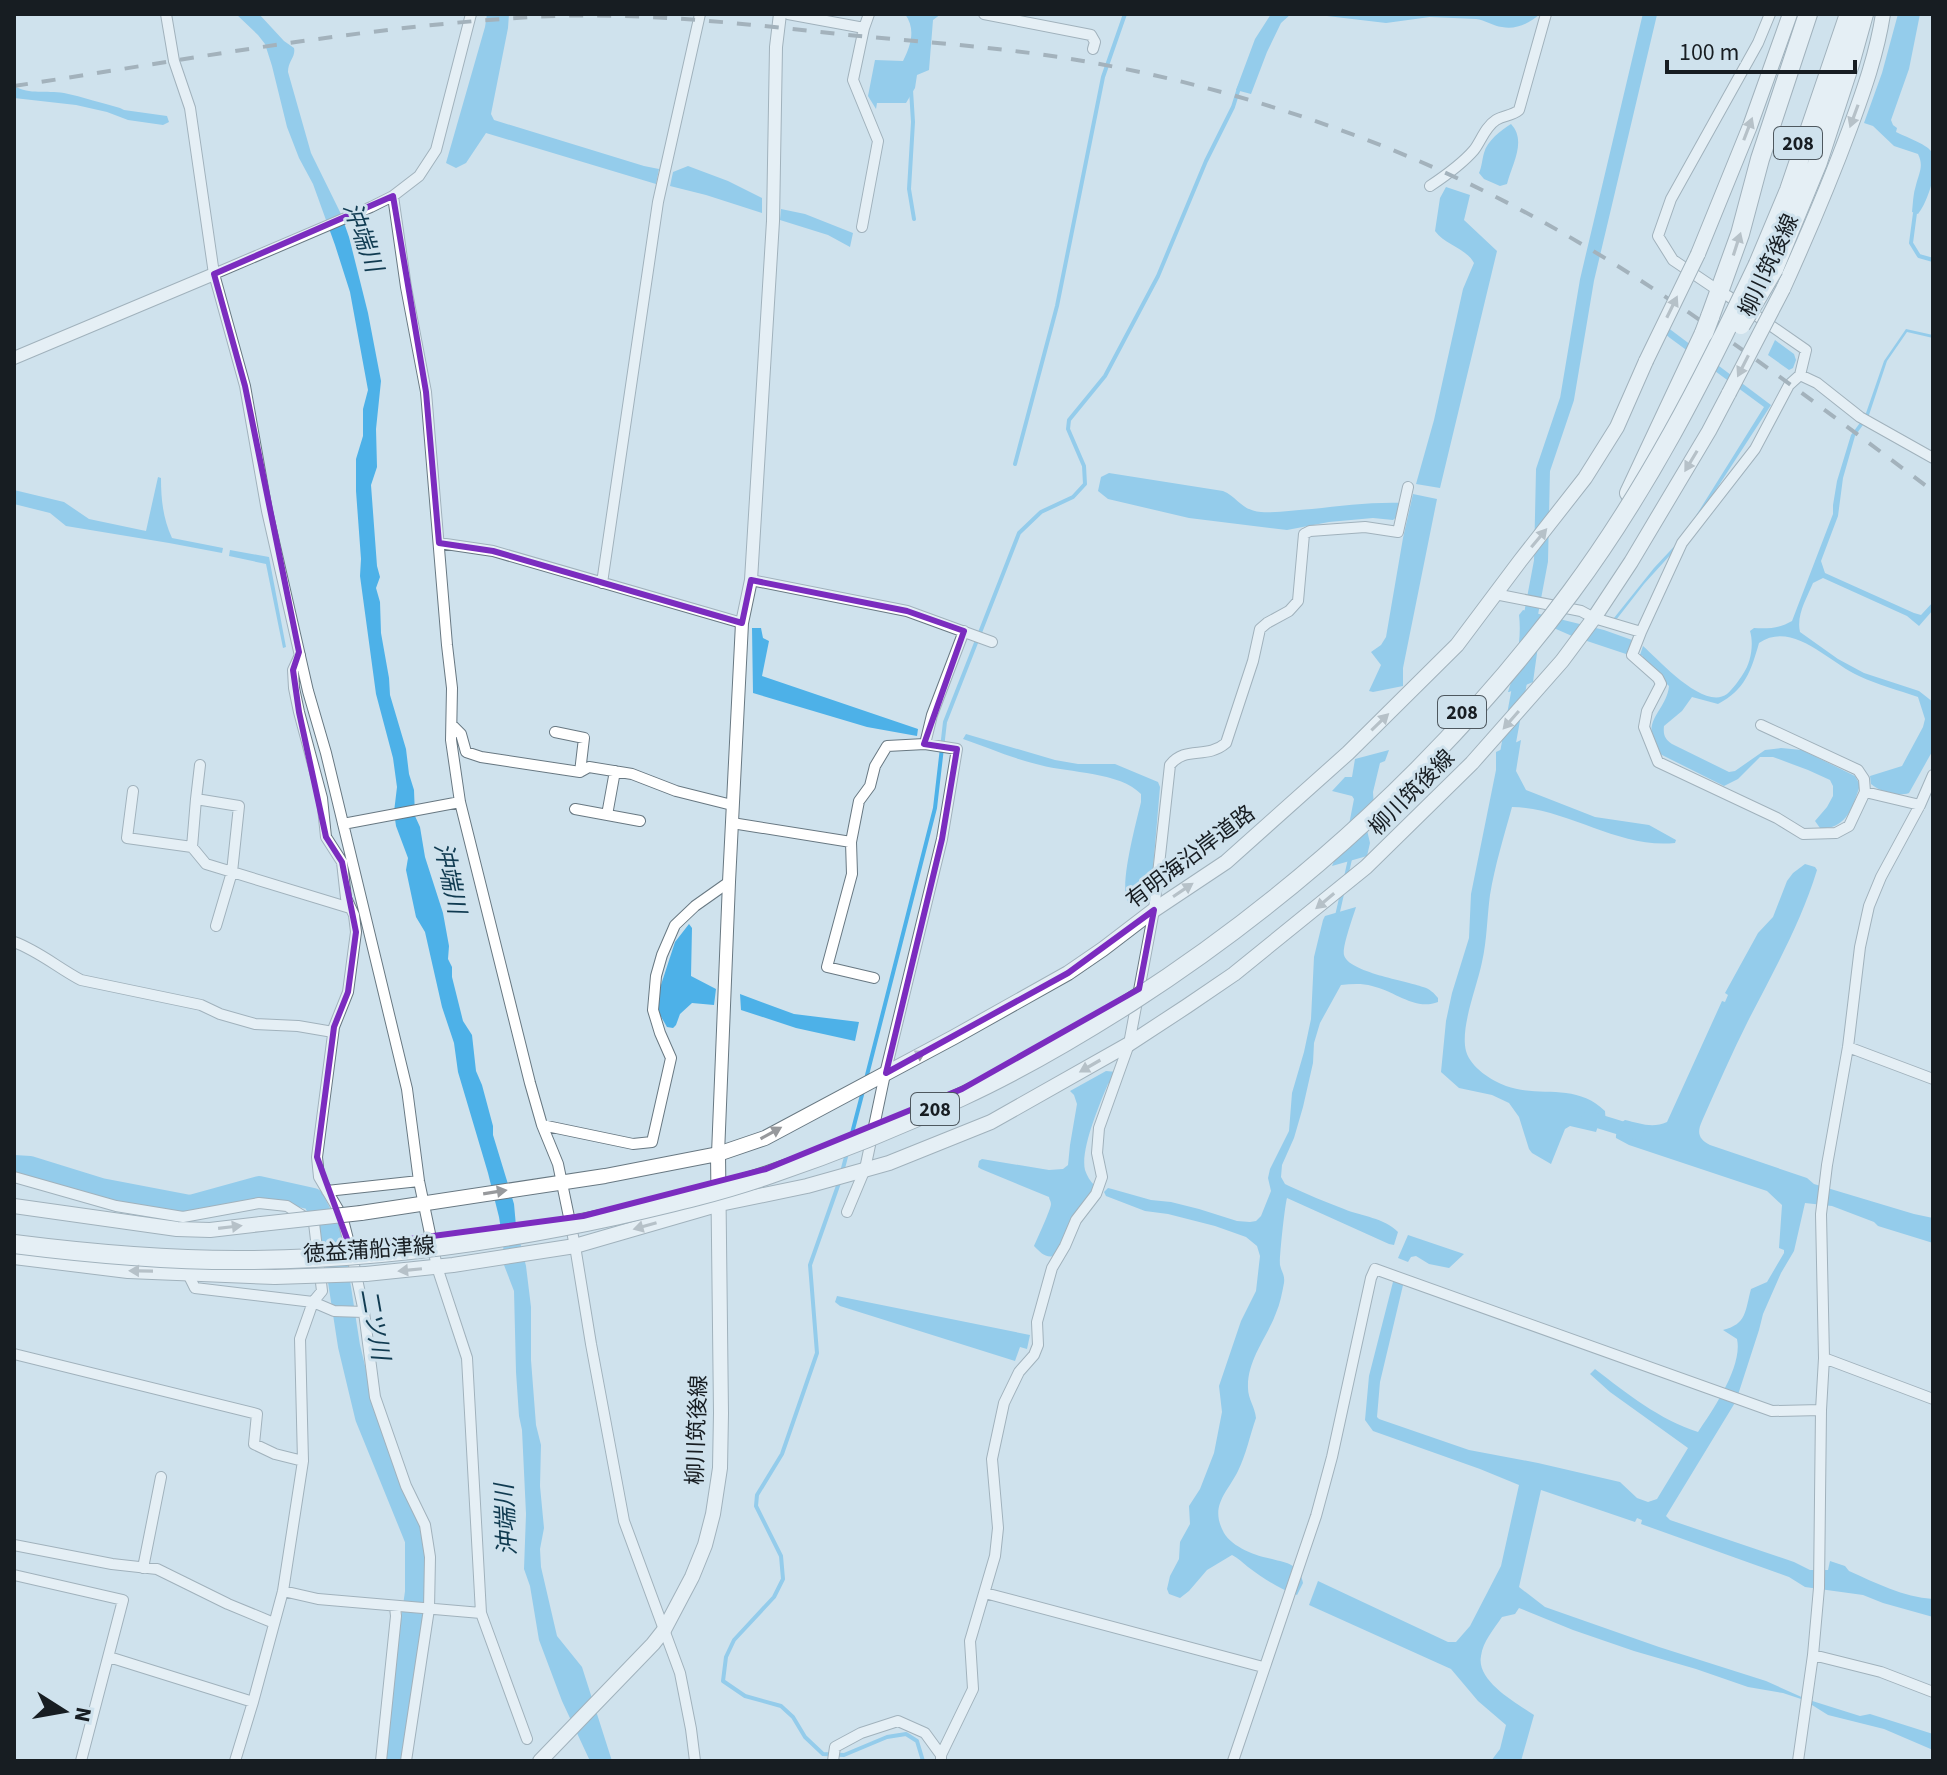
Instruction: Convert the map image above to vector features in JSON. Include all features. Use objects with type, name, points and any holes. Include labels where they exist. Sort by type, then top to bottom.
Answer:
[{"type":"highway","points":[[1629,493],[1710,317],[1740,234],[1760,159],[1808,14]]},
{"type":"highway","points":[[1761,265],[1818,162],[1864,14]]},
{"type":"highway","name":"208","points":[[14,1244],[99,1254],[183,1259],[255,1260],[370,1254],[472,1243],[680,1202],[769,1175],[965,1096],[1045,1054],[1163,981],[1267,907],[1368,818],[1464,721],[1572,592],[1635,497],[1681,418],[1761,265],[1794,176],[1844,19]]},
{"type":"highway","name":"208","points":[[14,1237],[99,1247],[256,1253],[370,1246],[471,1235],[583,1216],[766,1169],[962,1089],[1042,1047],[1161,976],[1262,901],[1365,812],[1418,760],[1507,661],[1566,587],[1629,493],[1761,265]]},
{"type":"main road","name":"有明海沿岸道路","points":[[718,1154],[765,1138],[822,1108],[1068,973],[1103,949],[1226,862],[1348,753],[1457,645],[1558,515],[1617,427],[1698,254],[1790,14]]},
{"type":"main road","name":"柳川筑後線","points":[[720,1204],[807,1186],[889,1163],[991,1122],[1129,1044],[1234,974],[1366,867],[1472,763],[1562,661],[1594,618],[1709,431],[1783,289],[1829,186],[1869,76],[1883,14]]},
{"type":"main road","name":"柳川筑後線","points":[[540,1761],[664,1630],[705,1545],[720,1468],[718,1154]]},
{"type":"main road","name":"徳益蒲船津線","points":[[14,1206],[177,1229],[210,1230],[361,1213],[605,1176],[718,1154]]},
{"type":"main road","name":"徳益蒲船津線","points":[[14,1257],[128,1271],[275,1277],[366,1274],[453,1265],[569,1246],[720,1204]]},
{"type":"street","points":[[166,14],[174,61],[190,108],[218,272],[245,386],[267,511],[300,655],[348,822],[407,1089],[419,1181],[430,1202],[437,1267],[467,1358],[481,1613],[527,1739]]},
{"type":"street","points":[[14,358],[393,196],[419,176],[436,150],[471,14]]},
{"type":"street","points":[[602,583],[658,202],[700,14]]},
{"type":"street","points":[[718,1154],[732,805],[742,623],[751,580],[773,221],[776,47],[780,14]]},
{"type":"street","points":[[788,14],[864,28]]},
{"type":"street","points":[[862,227],[878,141],[853,80],[869,14]]},
{"type":"street","points":[[984,14],[1091,35],[1095,42],[1093,49]]},
{"type":"street","points":[[1430,186],[1449,174],[1475,149],[1496,119],[1514,115],[1519,110],[1546,14]]},
{"type":"street","points":[[1713,287],[1673,260],[1658,236],[1671,199],[1758,43],[1770,14]]},
{"type":"street","points":[[393,196],[426,392],[452,688],[455,803],[530,1083],[558,1164],[558,1183],[569,1246],[624,1521],[680,1673],[695,1761]]},
{"type":"street","points":[[1728,296],[1806,350],[1800,375],[1789,385],[1755,449],[1682,543],[1641,632],[1632,655],[1661,684],[1647,711],[1644,727],[1658,762],[1777,818],[1803,834],[1836,833],[1849,826],[1865,792],[1864,779],[1858,770],[1761,725]]},
{"type":"street","points":[[1800,375],[1817,383],[1860,417],[1933,458]]},
{"type":"street","points":[[941,1758],[973,1689],[970,1641],[997,1542],[992,1459],[1004,1403],[1019,1372],[1034,1355],[1038,1345],[1037,1322],[1052,1268],[1076,1220],[1096,1194],[1102,1177],[1097,1153],[1099,1128],[1129,1044],[1154,910],[1170,765],[1186,754],[1218,750],[1226,743],[1253,661],[1260,629],[1289,611],[1298,601],[1304,534],[1365,527],[1398,532],[1408,487]]},
{"type":"street","points":[[439,543],[493,551],[742,623]]},
{"type":"street","points":[[751,580],[907,611],[989,640]]},
{"type":"street","points":[[1495,594],[1581,611],[1641,632]]},
{"type":"street","points":[[930,745],[932,715],[967,632]]},
{"type":"street","points":[[300,655],[293,670],[299,712],[322,798],[326,837],[342,862],[346,898],[354,915],[356,932],[348,992],[333,1032],[317,1157],[319,1177],[342,1216],[364,1312],[375,1397],[406,1486],[425,1525],[430,1557],[429,1609],[406,1761]]},
{"type":"street","points":[[452,725],[461,734],[466,752],[481,757],[580,772],[589,767],[632,774],[676,791],[732,805]]},
{"type":"street","points":[[555,732],[584,738],[580,772]]},
{"type":"street","points":[[847,1212],[885,1074],[942,839],[957,749],[930,745],[887,746],[875,766],[870,786],[859,801],[851,842],[852,874],[827,967],[874,978]]},
{"type":"street","points":[[192,847],[200,765]]},
{"type":"street","points":[[607,815],[615,771]]},
{"type":"street","points":[[1798,1761],[1819,1588],[1824,1358],[1821,1214],[1827,1165],[1869,906],[1933,775]]},
{"type":"street","points":[[133,791],[127,838],[192,847],[206,864],[350,908]]},
{"type":"street","points":[[1865,792],[1920,805]]},
{"type":"street","points":[[196,799],[239,806],[232,872],[216,926]]},
{"type":"street","points":[[348,822],[455,803]]},
{"type":"street","points":[[575,809],[640,821]]},
{"type":"street","points":[[732,823],[851,842]]},
{"type":"street","points":[[542,1125],[633,1144],[652,1142],[671,1058],[653,1010],[656,976],[662,955],[675,925],[695,906],[729,882]]},
{"type":"street","points":[[14,942],[81,980],[201,1005],[255,1024],[333,1032]]},
{"type":"street","points":[[1848,1047],[1933,1079]]},
{"type":"street","points":[[14,1177],[116,1206],[183,1217],[259,1203],[287,1206],[314,1223],[322,1291],[313,1302],[300,1339],[303,1461],[283,1591],[235,1761]]},
{"type":"street","points":[[327,1191],[419,1181]]},
{"type":"street","points":[[1233,1761],[1316,1516],[1375,1269],[1772,1411],[1821,1410]]},
{"type":"street","points":[[187,1272],[195,1288],[313,1302],[334,1311],[364,1312]]},
{"type":"street","points":[[14,1354],[257,1414],[254,1444],[275,1454],[303,1461]]},
{"type":"street","points":[[1824,1358],[1933,1399]]},
{"type":"street","points":[[143,1568],[161,1477]]},
{"type":"street","points":[[14,1545],[112,1564],[157,1569],[274,1623]]},
{"type":"street","points":[[14,1575],[123,1600],[81,1761]]},
{"type":"street","points":[[283,1591],[318,1599],[481,1613]]},
{"type":"street","points":[[985,1593],[1263,1667]]},
{"type":"street","points":[[381,1761],[395,1607]]},
{"type":"street","points":[[1813,1655],[1881,1672],[1933,1692]]},
{"type":"street","points":[[109,1657],[253,1702]]},
{"type":"street","points":[[833,1761],[835,1747],[861,1733],[898,1721],[925,1733],[941,1758]]},
{"type":"highlighted area","points":[[393,196],[426,392],[439,543],[493,551],[742,623],[751,580],[907,611],[964,631],[924,744],[957,749],[942,839],[886,1073],[1068,973],[1154,910],[1139,989],[962,1089],[766,1169],[583,1216],[350,1247],[317,1157],[334,1027],[348,992],[356,932],[342,862],[326,837],[299,712],[293,670],[299,652],[245,386],[214,274]]},
{"type":"water","name":"沖端川","points":[[236,14],[259,14],[294,48],[288,72],[311,153],[349,237],[368,313],[381,381],[376,429],[377,467],[371,485],[380,577],[376,588],[390,695],[406,749],[414,790],[415,816],[443,913],[452,977],[463,1021],[472,1035],[476,1071],[514,1204],[526,1266],[531,1307],[536,1425],[541,1445],[540,1486],[544,1528],[541,1567],[557,1636],[582,1667],[612,1761],[590,1761],[562,1701],[539,1640],[524,1569],[526,1514],[514,1291],[504,1265],[499,1217],[458,1072],[454,1043],[442,1007],[425,932],[416,917],[406,870],[408,858],[396,826],[397,787],[393,758],[376,694],[360,576],[356,491],[356,459],[363,436],[363,409],[368,390],[350,292],[313,184],[287,127],[265,44]]},
{"type":"water","points":[[487,14],[509,14],[491,114],[494,120],[659,169],[656,184],[486,133],[466,163],[456,168],[446,163]]},
{"type":"water","points":[[905,14],[941,14],[933,20],[929,70],[917,75],[915,88],[906,103],[877,103],[876,109],[868,96],[875,60],[903,61],[911,37]]},
{"type":"water","points":[[1271,14],[1291,14],[1281,23],[1251,94],[1236,90],[1255,39]]},
{"type":"water","points":[[1310,14],[1540,14],[1522,25],[1507,28],[1476,19],[1430,17],[1386,23]]},
{"type":"water","points":[[1898,14],[1920,14],[1909,69],[1891,120],[1897,128],[1896,132],[1931,151],[1934,165],[1932,184],[1918,214],[1912,212],[1921,166],[1918,154],[1894,146],[1873,126],[1864,123]]},
{"type":"water","points":[[14,86],[32,91],[64,93],[124,110],[167,116],[169,122],[163,125],[128,120],[76,105],[14,98]]},
{"type":"water","points":[[1511,124],[1518,138],[1517,153],[1507,184],[1500,186],[1484,179],[1479,173],[1488,144]]},
{"type":"water","points":[[688,166],[762,198],[762,213],[670,186],[673,172]]},
{"type":"water","points":[[1446,187],[1470,195],[1464,220],[1497,251],[1440,488],[1416,484],[1434,420],[1463,289],[1474,263],[1435,231],[1440,198]]},
{"type":"water","points":[[781,209],[805,214],[853,233],[850,247],[828,235],[780,220]]},
{"type":"water","points":[[1663,324],[1771,405],[1682,542],[1616,620],[1614,618],[1654,568],[1682,538],[1764,407],[1658,328]]},
{"type":"water","points":[[1906,329],[1933,335],[1933,338],[1907,332],[1887,361],[1868,418],[1855,436],[1843,478],[1838,516],[1821,561],[1825,573],[1914,613],[1921,615],[1933,602],[1933,610],[1919,626],[1907,616],[1823,578],[1813,583],[1799,626],[1800,632],[1838,659],[1864,673],[1919,691],[1933,702],[1933,750],[1909,793],[1894,794],[1879,789],[1871,784],[1870,776],[1902,766],[1925,719],[1918,697],[1859,676],[1798,640],[1772,637],[1759,643],[1750,671],[1741,686],[1727,699],[1718,704],[1692,697],[1682,711],[1664,726],[1665,736],[1672,744],[1729,772],[1765,750],[1781,748],[1802,750],[1855,776],[1860,785],[1847,816],[1836,825],[1820,828],[1815,821],[1833,796],[1830,780],[1773,757],[1760,757],[1738,779],[1724,786],[1660,754],[1653,740],[1652,729],[1669,686],[1641,660],[1643,656],[1640,655],[1643,646],[1682,682],[1706,696],[1717,697],[1727,694],[1746,670],[1752,647],[1750,631],[1754,628],[1778,627],[1792,621],[1833,514],[1837,481],[1851,435],[1865,416],[1884,361]]},
{"type":"water","points":[[1775,340],[1794,354],[1796,360],[1793,368],[1789,370],[1768,355]]},
{"type":"water","points":[[1109,473],[1223,491],[1248,509],[1261,512],[1402,503],[1399,515],[1393,520],[1373,518],[1329,522],[1287,530],[1189,518],[1108,499],[1098,491],[1101,477]]},
{"type":"water","points":[[158,477],[161,478],[163,509],[172,538],[223,548],[222,553],[66,526],[50,513],[14,504],[14,490],[64,502],[89,519],[146,531]]},
{"type":"water","points":[[1413,494],[1437,499],[1403,668],[1403,686],[1373,692],[1369,691],[1381,665],[1371,652],[1386,637]]},
{"type":"water","points":[[230,550],[269,557],[286,647],[283,648],[266,564],[229,556]]},
{"type":"water","points":[[1523,610],[1635,641],[1629,655],[1550,628],[1538,646],[1533,682],[1508,692],[1518,654],[1519,615]]},
{"type":"water","points":[[752,628],[761,628],[763,638],[769,641],[762,676],[918,729],[917,736],[867,727],[753,693]]},
{"type":"water","points":[[966,734],[1055,760],[1078,764],[1115,764],[1158,782],[1154,896],[1141,906],[1134,906],[1126,896],[1126,871],[1141,794],[1108,777],[1052,768],[1011,757],[963,739]]},
{"type":"water","points":[[1521,740],[1516,771],[1526,790],[1595,817],[1649,825],[1676,840],[1675,843],[1654,843],[1633,840],[1553,814],[1512,807],[1492,884],[1484,954],[1465,1030],[1466,1051],[1482,1073],[1506,1086],[1582,1097],[1605,1111],[1606,1125],[1598,1126],[1596,1132],[1570,1126],[1565,1129],[1551,1164],[1529,1149],[1519,1117],[1509,1103],[1492,1095],[1459,1088],[1441,1072],[1446,1021],[1469,938],[1471,894],[1496,770],[1496,752]]},
{"type":"water","points":[[1389,750],[1385,761],[1380,763],[1373,792],[1374,807],[1367,830],[1370,843],[1367,856],[1332,866],[1346,840],[1354,799],[1332,791],[1345,777],[1352,777],[1355,759]]},
{"type":"water","points":[[1805,864],[1817,870],[1803,909],[1725,1070],[1700,1125],[1700,1135],[1710,1145],[1807,1178],[1814,1184],[1933,1218],[1933,1243],[1878,1226],[1832,1206],[1805,1203],[1794,1251],[1763,1314],[1736,1401],[1666,1516],[1810,1570],[1828,1570],[1830,1561],[1890,1589],[1933,1599],[1933,1617],[1863,1595],[1805,1587],[1789,1577],[1641,1524],[1642,1520],[1637,1518],[1635,1522],[1541,1490],[1519,1587],[1545,1607],[1766,1681],[1806,1699],[1860,1716],[1870,1714],[1933,1734],[1933,1750],[1884,1729],[1828,1715],[1804,1700],[1748,1687],[1634,1651],[1519,1608],[1515,1614],[1502,1617],[1486,1640],[1481,1665],[1499,1690],[1534,1715],[1521,1761],[1491,1761],[1500,1749],[1506,1725],[1478,1701],[1451,1669],[1309,1605],[1318,1581],[1448,1642],[1456,1642],[1470,1626],[1501,1566],[1519,1485],[1373,1431],[1365,1420],[1369,1376],[1394,1278],[1404,1281],[1380,1382],[1379,1419],[1469,1450],[1620,1482],[1637,1498],[1648,1502],[1657,1499],[1688,1448],[1590,1374],[1595,1369],[1657,1413],[1698,1432],[1736,1362],[1737,1339],[1723,1330],[1741,1320],[1751,1289],[1767,1282],[1784,1253],[1779,1248],[1782,1205],[1767,1191],[1629,1145],[1616,1138],[1616,1134],[1625,1120],[1651,1125],[1667,1122],[1722,1001],[1725,1002],[1728,995],[1725,993],[1758,933],[1773,917],[1787,881]]},
{"type":"water","points":[[1356,907],[1345,946],[1344,955],[1348,961],[1367,971],[1428,989],[1438,998],[1438,1002],[1421,1004],[1368,985],[1341,985],[1320,1023],[1303,1107],[1282,1165],[1281,1177],[1289,1186],[1351,1212],[1379,1220],[1398,1232],[1394,1245],[1389,1244],[1287,1198],[1280,1261],[1284,1276],[1282,1295],[1249,1378],[1248,1392],[1256,1418],[1238,1471],[1221,1500],[1218,1515],[1224,1533],[1238,1547],[1292,1565],[1303,1583],[1297,1595],[1290,1593],[1232,1555],[1207,1570],[1180,1598],[1169,1594],[1170,1576],[1179,1559],[1180,1542],[1190,1524],[1189,1506],[1200,1489],[1214,1453],[1222,1412],[1219,1386],[1241,1321],[1256,1291],[1260,1256],[1257,1246],[1246,1237],[1215,1226],[1145,1211],[1106,1196],[1104,1192],[1108,1188],[1237,1221],[1256,1221],[1261,1216],[1271,1191],[1268,1178],[1270,1169],[1289,1131],[1292,1093],[1311,1019],[1314,957],[1323,920],[1325,916]]},
{"type":"water","points":[[689,924],[692,928],[691,976],[716,989],[714,1005],[692,1003],[680,1014],[673,1028],[667,1027],[656,1008],[659,991],[675,942]]},
{"type":"water","points":[[740,994],[794,1014],[859,1022],[855,1041],[796,1028],[741,1010]]},
{"type":"water","points":[[1106,1071],[1117,1072],[1108,1084],[1096,1114],[1084,1161],[1085,1170],[1095,1186],[1075,1213],[1066,1237],[1054,1256],[1045,1255],[1034,1246],[1050,1207],[1049,1197],[981,1169],[978,1167],[979,1161],[1063,1169],[1068,1165],[1077,1104],[1070,1091]]},
{"type":"water","points":[[1408,1235],[1464,1254],[1449,1268],[1429,1264],[1416,1256],[1408,1262],[1398,1258]]},
{"type":"water","points":[[837,1296],[1030,1335],[1027,1349],[1020,1347],[1015,1361],[840,1306],[835,1302]]},
{"type":"waterway","points":[[1015,464],[1057,306],[1103,77],[1125,14]]},
{"type":"waterway","points":[[1528,630],[1541,561],[1543,470],[1567,399],[1587,280],[1650,14]]},
{"type":"waterway","points":[[866,1079],[935,808],[945,722],[1019,533],[1041,512],[1073,497],[1085,484],[1084,466],[1068,429],[1069,420],[1105,376],[1158,276],[1239,88]]},
{"type":"waterway","points":[[911,90],[913,122],[909,189],[914,219]]},
{"type":"waterway","points":[[1915,213],[1911,243],[1919,256],[1933,260]]},
{"type":"waterway","points":[[1505,764],[1522,671]]},
{"type":"waterway","points":[[1346,877],[1350,859]]},
{"type":"waterway","points":[[1337,916],[1342,894]]},
{"type":"waterway","points":[[851,1137],[863,1091]]},
{"type":"waterway","points":[[1588,1118],[1637,1133]]},
{"type":"waterway","points":[[842,1172],[847,1153]]},
{"type":"waterway","name":"二ツ川","points":[[14,1166],[30,1167],[101,1189],[190,1206],[259,1187],[313,1199],[332,1236],[349,1346],[366,1417],[416,1540],[416,1592],[396,1761]]},
{"type":"waterway","points":[[840,1180],[810,1265],[817,1353],[782,1454],[757,1495],[756,1506],[781,1556],[783,1579],[774,1597],[734,1640],[726,1657],[723,1681],[745,1696],[781,1706],[823,1754],[844,1755],[887,1737],[906,1734],[917,1741],[923,1761]]},
{"type":"railway","points":[[14,86],[337,36],[467,22],[570,16],[686,19],[961,45],[1053,56],[1134,71],[1236,96],[1337,129],[1435,168],[1542,221],[1714,330],[1933,491]]}]
